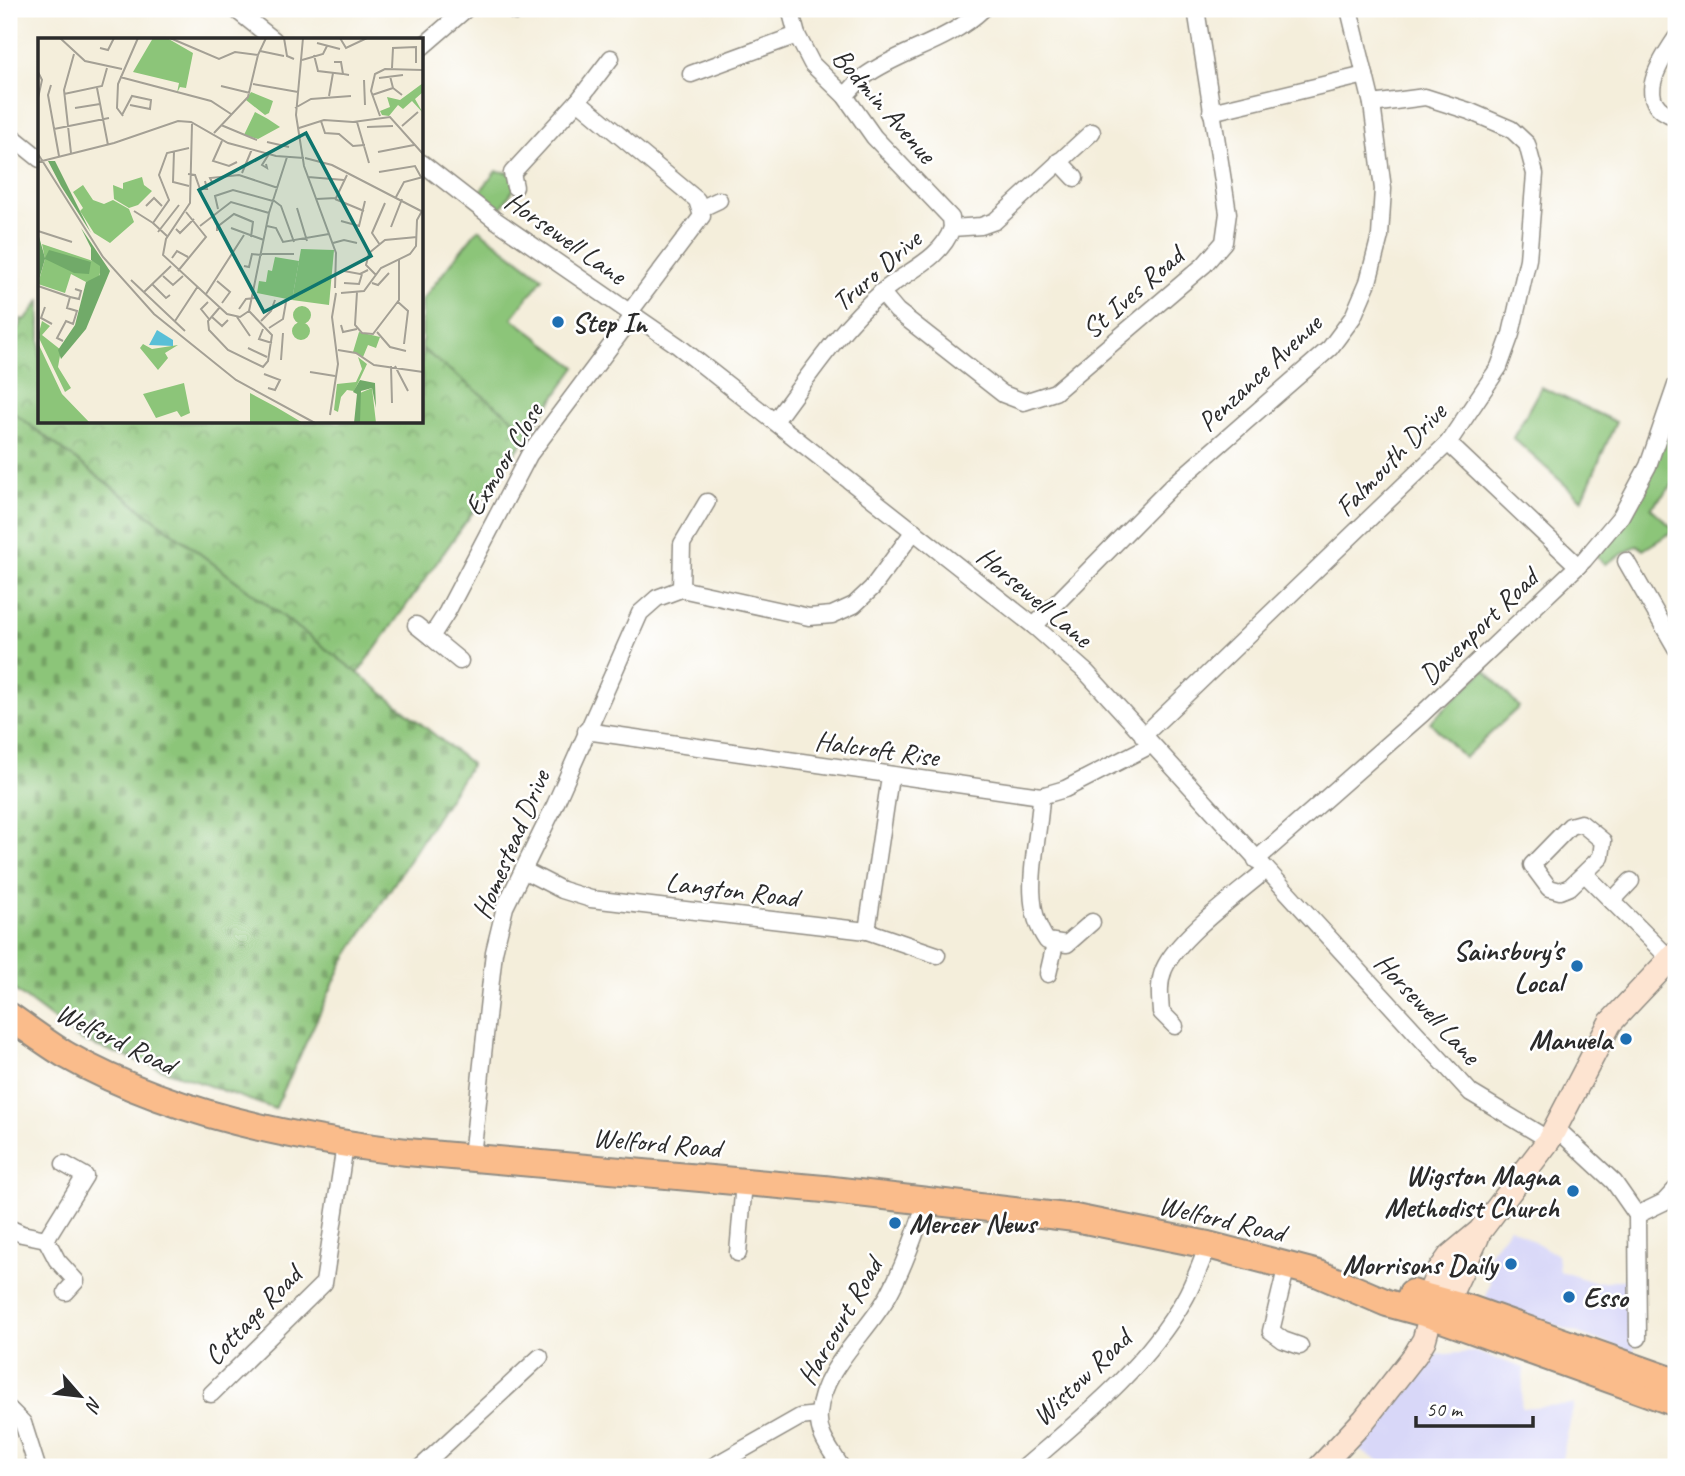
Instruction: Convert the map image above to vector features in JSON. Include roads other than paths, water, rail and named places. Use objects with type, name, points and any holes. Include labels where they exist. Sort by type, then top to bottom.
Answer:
[{"type":"main road","points":[[1320,1467],[1364,1420],[1415,1355],[1424,1340],[1420,1302],[1438,1273],[1450,1256],[1480,1231],[1552,1134],[1610,1023],[1673,956]]},
{"type":"main road","name":"Welford Road","points":[[9,1016],[67,1055],[160,1097],[229,1119],[345,1145],[927,1199],[1075,1218],[1208,1245],[1319,1274],[1344,1273],[1420,1302]]},
{"type":"main road","points":[[1420,1302],[1476,1311],[1676,1382]]},
{"type":"main road","points":[[1420,1302],[1493,1338],[1676,1403]]},
{"type":"street","points":[[235,9],[271,38]]},
{"type":"street","points":[[424,45],[466,9]]},
{"type":"street","name":"Bodmin Avenue","points":[[790,9],[797,35],[812,64],[845,96],[874,137],[951,218],[952,228]]},
{"type":"street","points":[[845,96],[865,76],[970,22],[983,9]]},
{"type":"street","name":"St Ives Road","points":[[881,292],[897,311],[1003,394],[1024,402],[1055,393],[1193,274],[1224,242],[1228,213],[1196,9]]},
{"type":"street","name":"Penzance Avenue","points":[[1034,626],[1171,487],[1330,348],[1353,317],[1368,282],[1380,236],[1383,188],[1372,104],[1349,9]]},
{"type":"street","points":[[691,74],[797,35]]},
{"type":"street","points":[[1676,38],[1652,83],[1653,102],[1662,112],[1676,117]]},
{"type":"street","points":[[508,177],[578,101],[611,58]]},
{"type":"street","points":[[1211,112],[1365,75]]},
{"type":"street","name":"Falmouth Drive","points":[[1147,740],[1447,443],[1499,367],[1511,334],[1528,259],[1534,163],[1527,144],[1511,129],[1469,111],[1425,97],[1372,104]]},
{"type":"street","points":[[578,101],[697,200],[702,208],[719,200]]},
{"type":"street","name":"Truro Drive","points":[[775,421],[831,346],[881,292],[938,253],[952,228],[981,226],[995,221],[1092,132]]},
{"type":"street","points":[[9,134],[38,157]]},
{"type":"street","points":[[1059,161],[1075,178]]},
{"type":"street","name":"Horsewell Lane","points":[[424,165],[494,219],[677,345],[1034,626],[1086,673],[1471,1093],[1552,1134],[1614,1182],[1637,1215]]},
{"type":"street","name":"Exmoor Close","points":[[431,637],[447,612],[529,455],[702,216],[702,208]]},
{"type":"street","name":"Davenport Road","points":[[1161,1012],[1159,991],[1163,970],[1180,946],[1261,865],[1578,566],[1621,516],[1648,466],[1676,385]]},
{"type":"street","points":[[1447,443],[1578,566]]},
{"type":"street","points":[[707,502],[682,544],[681,589],[809,617],[832,615],[854,605],[873,588],[914,531]]},
{"type":"street","points":[[1626,561],[1676,648]]},
{"type":"street","name":"Homestead Drive","points":[[472,1157],[494,952],[505,907],[640,612],[657,598],[681,589]]},
{"type":"street","points":[[416,625],[460,661]]},
{"type":"street","name":"Halcroft Rise","points":[[586,731],[890,777],[1041,796],[1065,789],[1147,740]]},
{"type":"street","points":[[867,931],[890,777]]},
{"type":"street","points":[[1041,796],[1033,889],[1035,917],[1047,941],[1055,944],[1067,944],[1092,922]]},
{"type":"street","points":[[1581,824],[1603,841],[1604,848],[1601,857],[1585,874],[1560,891],[1549,888],[1532,866],[1570,826],[1581,824]]},
{"type":"street","name":"Langton Road","points":[[523,870],[562,890],[591,898],[867,931],[937,955]]},
{"type":"street","points":[[1585,874],[1673,956]]},
{"type":"street","points":[[1612,901],[1631,881]]},
{"type":"street","points":[[1048,974],[1055,944]]},
{"type":"street","points":[[1147,1023],[1161,1012],[1175,1026]]},
{"type":"street","name":"Cottage Road","points":[[211,1394],[324,1283],[345,1145]]},
{"type":"street","points":[[46,1239],[85,1176],[64,1164]]},
{"type":"street","points":[[738,1253],[744,1182]]},
{"type":"street","points":[[1638,1338],[1637,1215],[1664,1202],[1676,1189]]},
{"type":"street","name":"Harcourt Road","points":[[841,1467],[820,1433],[818,1415],[824,1389],[888,1296],[911,1248],[927,1199]]},
{"type":"street","points":[[9,1228],[46,1239]]},
{"type":"street","points":[[46,1239],[57,1260],[76,1281],[66,1292]]},
{"type":"street","name":"Wistow Road","points":[[1025,1467],[1117,1387],[1141,1359],[1185,1298],[1208,1245]]},
{"type":"street","points":[[1287,1265],[1271,1331],[1283,1340],[1300,1346]]},
{"type":"street","points":[[421,1467],[540,1357]]},
{"type":"street","points":[[9,1409],[23,1423],[37,1467]]},
{"type":"street","points":[[712,1467],[800,1417],[818,1415]]},
{"type":"place","name":"Step In","points":[[558,322]]},
{"type":"place","name":"Sainsbury's Local","points":[[1577,966]]},
{"type":"place","name":"Manuela","points":[[1626,1039]]},
{"type":"place","name":"Wigston Magna Methodist Church","points":[[1573,1191]]},
{"type":"place","name":"Mercer News","points":[[895,1223]]},
{"type":"place","name":"Morrisons Daily","points":[[1511,1264]]},
{"type":"place","name":"Esso","points":[[1569,1297]]}]
